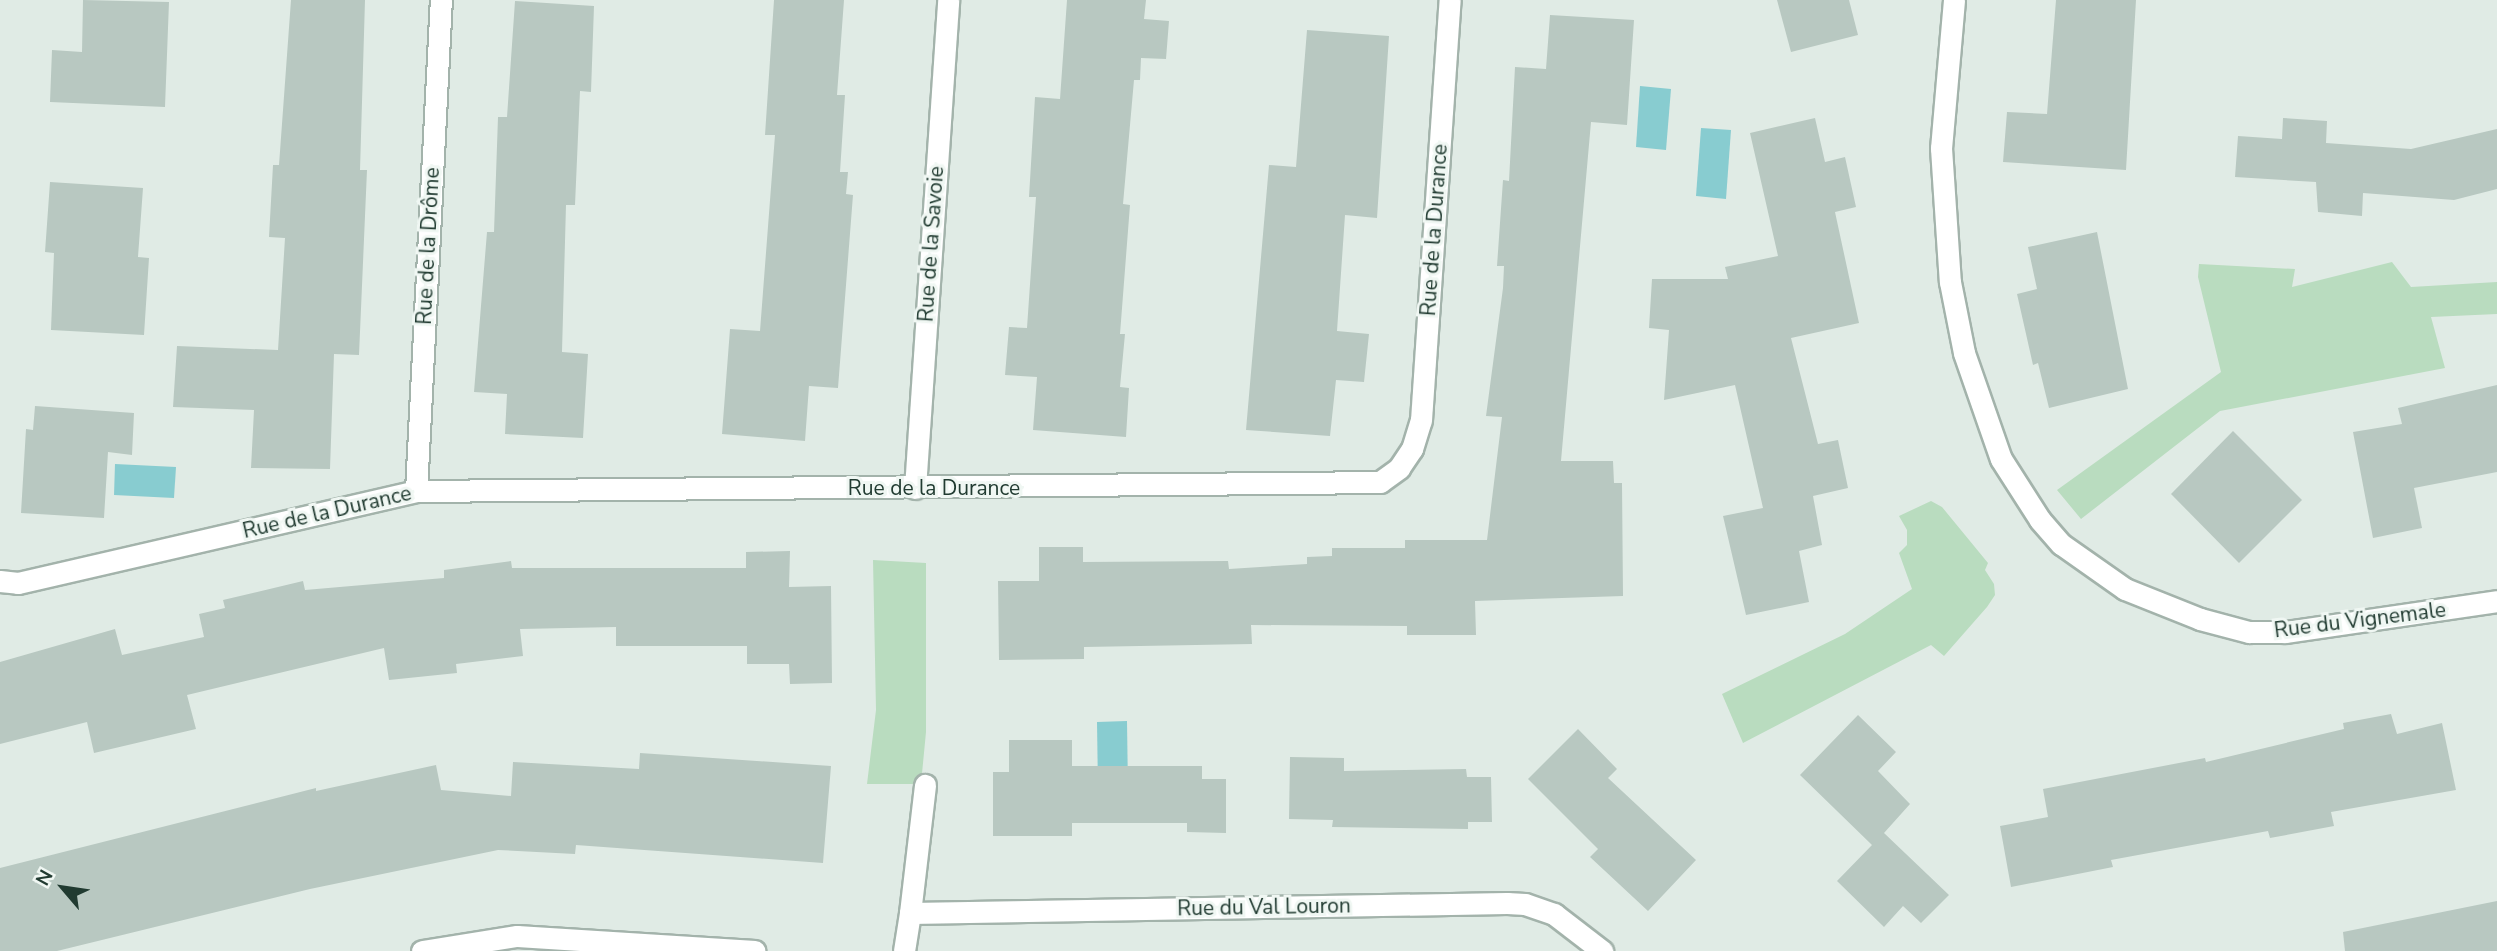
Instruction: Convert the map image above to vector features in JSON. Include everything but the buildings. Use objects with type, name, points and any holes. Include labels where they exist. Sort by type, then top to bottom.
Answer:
[{"type":"street","name":"Rue de la Drôme","points":[[416,491],[441,0]]},
{"type":"street","name":"Rue de la Savoie","points":[[915,488],[948,0]]},
{"type":"street","name":"Rue de la Durance","points":[[0,581],[18,583],[416,491],[1370,484],[1391,475],[1412,449],[1421,419],[1450,0]]},
{"type":"street","name":"Rue du Vignemale","points":[[1954,0],[1941,148],[1950,282],[1959,329],[1981,410],[2001,458],[2040,520],[2061,544],[2125,589],[2200,619],[2249,632],[2285,632],[2497,601]]},
{"type":"street","points":[[904,951],[925,785]]},
{"type":"street","name":"Rue du Val Louron","points":[[910,913],[1525,904],[1568,922],[1602,951]]},
{"type":"street","points":[[422,951],[460,948],[529,936],[755,951]]},
{"type":"green space","points":[[2392,262],[2411,287],[2497,282],[2497,314],[2431,317],[2445,368],[2220,411],[2081,519],[2057,490],[2221,372],[2198,277],[2199,264],[2295,269],[2292,287]]},
{"type":"green space","points":[[1931,501],[1942,507],[1988,563],[1985,570],[1994,584],[1995,595],[1987,607],[1944,656],[1931,645],[1743,743],[1722,694],[1845,634],[1912,589],[1899,553],[1907,545],[1907,530],[1899,516]]},
{"type":"green space","points":[[873,560],[926,563],[926,732],[921,784],[867,784],[876,710]]},
{"type":"water","points":[[1640,86],[1671,89],[1666,150],[1636,147]]},
{"type":"water","points":[[1701,128],[1731,130],[1726,199],[1696,196]]},
{"type":"water","points":[[115,464],[176,467],[174,498],[114,495]]},
{"type":"water","points":[[1127,721],[1128,790],[1098,790],[1097,722]]}]
